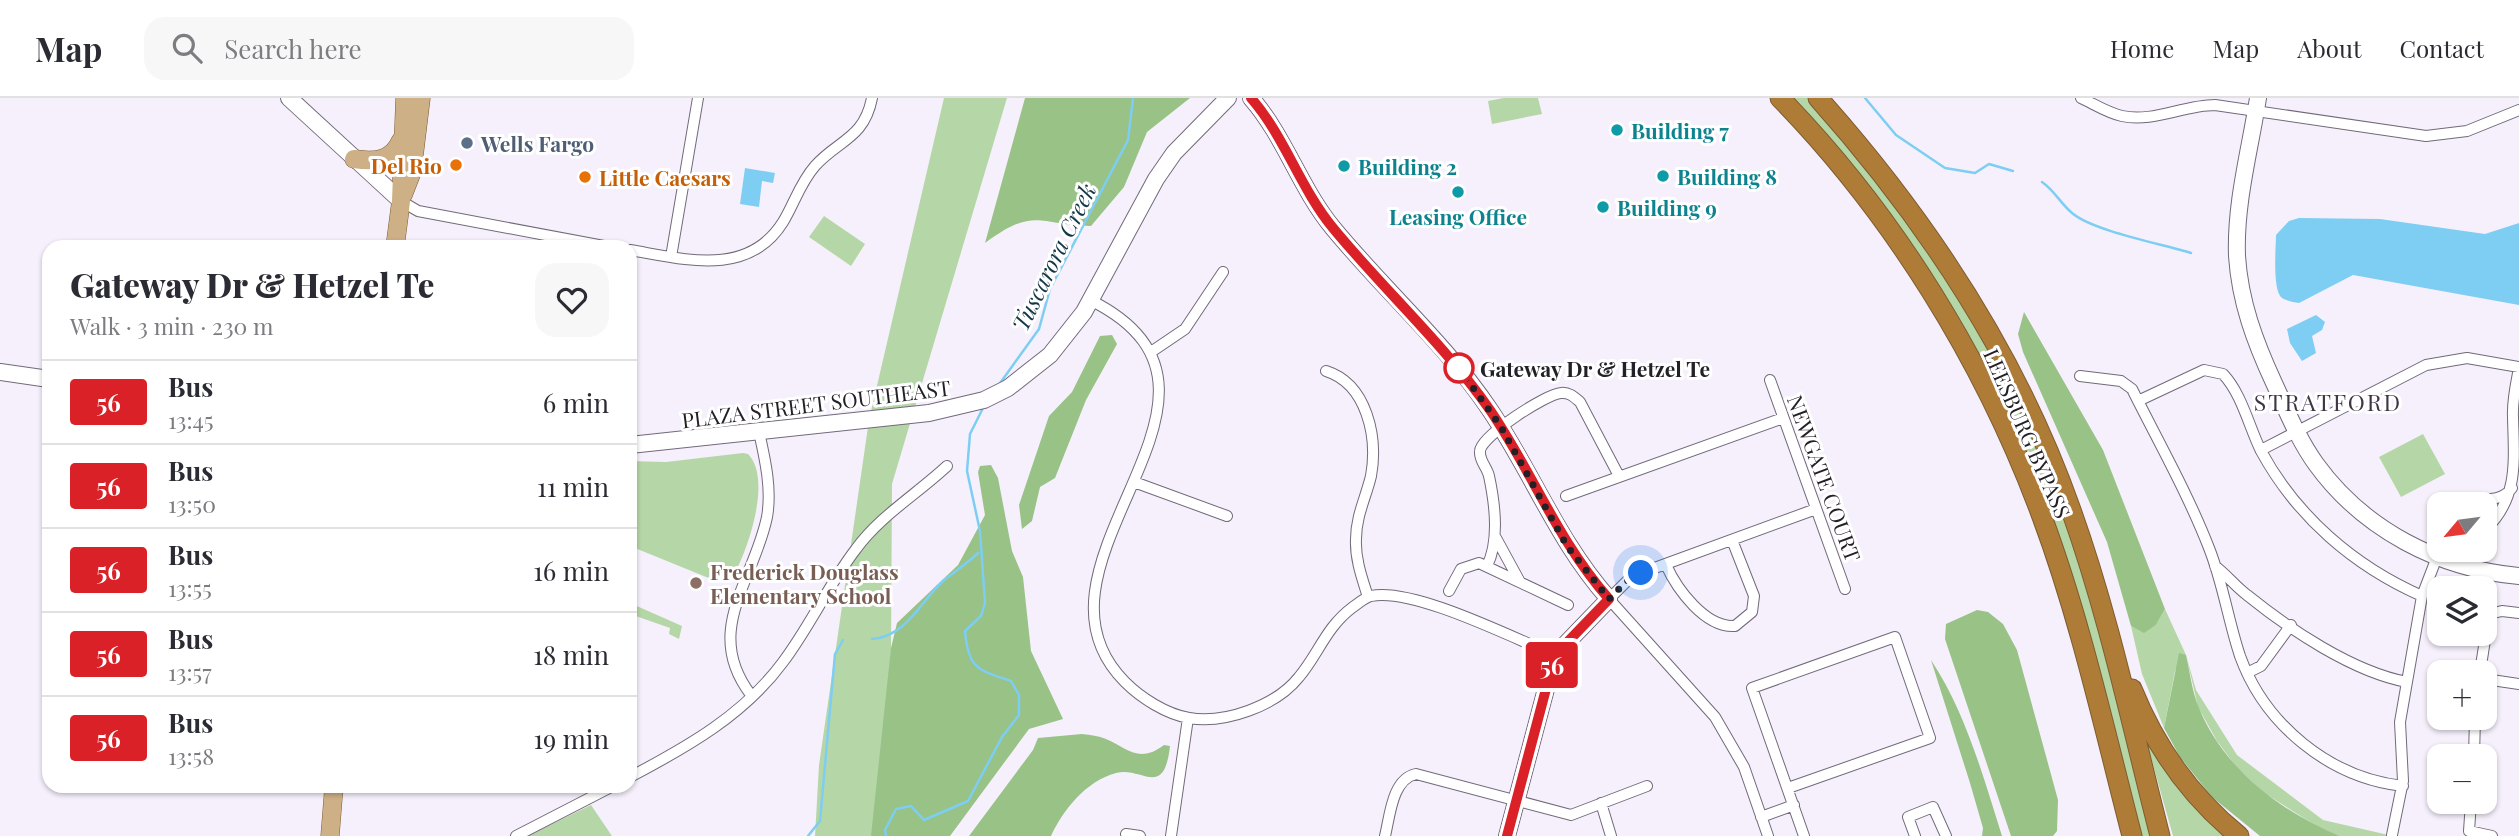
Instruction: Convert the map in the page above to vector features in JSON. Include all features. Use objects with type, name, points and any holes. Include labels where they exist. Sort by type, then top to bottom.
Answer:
[{"type":"highway","name":"LEESBURG BYPASS","points":[[1780,98],[1848,174],[1889,231],[1945,315],[1994,405],[2040,512],[2060,570],[2132,836]]},
{"type":"highway","name":"LEESBURG BYPASS","points":[[1818,98],[1915,218],[1992,336],[2026,401],[2084,547],[2160,836]]},
{"type":"highway","points":[[2104,620],[2133,693],[2167,757],[2194,793],[2239,836]]},
{"type":"main road","points":[[396,240],[401,201],[401,140],[405,98]]},
{"type":"main road","points":[[401,201],[412,172],[421,98]]},
{"type":"main road","points":[[354,159],[382,160],[397,150],[401,140]]},
{"type":"main road","points":[[330,836],[333,793]]},
{"type":"street","points":[[289,98],[401,201],[418,211],[572,240]]},
{"type":"street","points":[[671,257],[698,98]]},
{"type":"street","points":[[637,251],[718,262],[751,253],[783,222],[805,178],[818,163],[860,128],[872,98]]},
{"type":"street","name":"PLAZA STREET SOUTHEAST","points":[[637,444],[940,411],[984,400],[1031,372],[1066,336],[1090,300],[1135,212],[1162,170],[1174,153],[1228,98]]},
{"type":"street","points":[[1251,98],[1280,138],[1307,191],[1326,219],[1458,367],[1501,427],[1567,546],[1609,599],[1715,717],[1744,767],[1768,836]]},
{"type":"street","points":[[2082,98],[2110,112],[2134,117],[2200,105],[2257,105],[2426,136],[2467,131],[2519,110]]},
{"type":"street","points":[[2257,105],[2239,213],[2237,256],[2241,290],[2258,346],[2296,432],[2316,464],[2355,508],[2400,539],[2427,552]]},
{"type":"street","points":[[1151,352],[1185,329],[1223,272]]},
{"type":"street","points":[[1090,300],[1132,326],[1151,352],[1158,372],[1160,407],[1134,482],[1096,576],[1094,601],[1097,626],[1109,659],[1124,681],[1162,708],[1188,718],[1213,718],[1250,710],[1282,693],[1299,678],[1332,625],[1368,597],[1412,599],[1555,655]]},
{"type":"street","points":[[2261,450],[2440,360],[2467,358],[2519,367],[2514,399],[2517,453],[2514,486],[2497,517]]},
{"type":"street","points":[[2138,401],[2204,370],[2217,371],[2228,379],[2261,450],[2291,497],[2326,535],[2369,569],[2422,596]]},
{"type":"street","points":[[1326,371],[1340,376],[1354,390],[1371,431],[1371,475],[1356,537],[1356,555],[1368,597]]},
{"type":"street","points":[[0,372],[42,378]]},
{"type":"street","points":[[2080,376],[2121,381],[2132,389],[2205,539],[2248,673],[2281,724],[2316,753],[2378,782],[2403,786]]},
{"type":"street","name":"NEWGATE COURT","points":[[1770,380],[1844,589]]},
{"type":"street","points":[[1487,566],[1494,553],[1495,536],[1489,474],[1481,460],[1480,447],[1487,436],[1555,394],[1565,392],[1580,402],[1619,476]]},
{"type":"street","points":[[1566,496],[1783,418]]},
{"type":"street","points":[[751,695],[736,668],[730,634],[736,602],[767,514],[765,460],[759,432]]},
{"type":"street","points":[[637,773],[694,743],[751,695],[782,663],[846,562],[872,530],[947,467]]},
{"type":"street","points":[[1134,482],[1227,516]]},
{"type":"street","points":[[2497,499],[2514,486]]},
{"type":"street","points":[[1507,836],[1555,655],[1629,579],[1816,509]]},
{"type":"street","points":[[1495,536],[1520,582]]},
{"type":"street","points":[[1667,565],[1673,579],[1707,617],[1718,625],[1735,626],[1752,612],[1754,596],[1732,540]]},
{"type":"street","points":[[2392,835],[2403,786],[2400,722],[2422,596],[2435,562]]},
{"type":"street","points":[[2454,562],[2484,571],[2519,576]]},
{"type":"street","points":[[1449,591],[1461,569],[1476,563],[1568,605]]},
{"type":"street","points":[[2215,566],[2250,598],[2359,667],[2407,682]]},
{"type":"street","points":[[2482,660],[2488,614],[2502,611],[2519,613]]},
{"type":"street","points":[[2248,673],[2261,666],[2291,625]]},
{"type":"street","points":[[1788,788],[1930,738],[1895,637],[1752,688],[1804,836]]},
{"type":"street","points":[[2497,681],[2519,684]]},
{"type":"street","points":[[1171,836],[1188,718]]},
{"type":"street","points":[[1385,836],[1400,785],[1411,775],[1427,775],[1571,815],[1647,786]]},
{"type":"street","points":[[516,836],[599,793]]},
{"type":"street","points":[[1601,803],[1611,836]]},
{"type":"street","points":[[1761,817],[1794,805]]},
{"type":"street","points":[[1915,836],[1908,817],[1933,807],[1946,836]]},
{"type":"street","points":[[2470,814],[2469,831],[2492,836]]},
{"type":"street","points":[[1126,834],[1140,836]]},
{"type":"green space","points":[[944,98],[1007,98],[892,484],[891,651],[875,836],[815,836],[819,765],[869,420]]},
{"type":"green space","points":[[1025,98],[1190,98],[1147,132],[1124,187],[1091,226],[1027,221],[985,243]]},
{"type":"green space","points":[[1538,98],[1542,114],[1492,124],[1488,101]]},
{"type":"green space","points":[[1790,98],[1809,98],[1843,136],[1935,258],[2018,401],[2077,545],[2155,836],[2139,836],[2004,410]]},
{"type":"green space","points":[[824,216],[865,244],[851,266],[809,237]]},
{"type":"green space","points":[[2024,312],[2103,450],[2165,609],[2156,625],[2144,633],[2131,626],[2107,542],[2023,352],[2018,334]]},
{"type":"green space","points":[[1112,335],[1117,344],[1086,400],[1055,478],[1040,487],[1032,521],[1022,529],[1019,505],[1049,416],[1072,392],[1100,336]]},
{"type":"green space","points":[[2423,434],[2445,474],[2401,497],[2379,457]]},
{"type":"green space","points":[[743,453],[748,454],[755,465],[758,479],[756,512],[735,573],[711,579],[637,549],[637,461],[666,462]]},
{"type":"green space","points":[[991,465],[998,478],[1012,551],[1023,577],[1031,651],[1063,719],[1029,729],[950,836],[871,836],[891,648],[897,623],[958,565],[985,515],[978,472],[980,466]]},
{"type":"green space","points":[[637,606],[682,626],[679,639],[669,634],[670,628],[637,616]]},
{"type":"green space","points":[[2165,609],[2186,655],[2175,671],[2164,728],[2142,674],[2131,626],[2144,632],[2156,625]]},
{"type":"green space","points":[[1977,610],[1988,612],[2003,624],[2017,650],[2058,800],[2057,831],[2053,836],[2011,836],[1945,639],[1946,624]]},
{"type":"green space","points":[[2179,653],[2186,655],[2197,702],[2210,730],[2239,769],[2276,801],[2340,836],[2260,836],[2212,797],[2180,757],[2164,728]]},
{"type":"green space","points":[[2186,655],[2196,690],[2237,755],[2323,820],[2393,836],[2340,836],[2318,827],[2263,792],[2237,768],[2217,741],[2198,707]]},
{"type":"green space","points":[[1931,660],[1964,723],[2002,836],[1982,836],[1983,828],[1970,783]]},
{"type":"green space","points":[[2143,729],[2227,836],[2173,836]]},
{"type":"green space","points":[[1082,734],[1103,738],[1140,754],[1155,751],[1164,745],[1170,746],[1167,762],[1163,772],[1157,776],[1116,773],[1095,783],[1069,807],[1051,836],[969,836],[1033,750],[1038,738]]},
{"type":"green space","points":[[591,805],[612,836],[528,836]]},
{"type":"water","points":[[745,168],[775,173],[773,183],[762,181],[759,207],[740,204]]},
{"type":"water","points":[[2299,218],[2380,219],[2485,234],[2519,223],[2519,305],[2353,275],[2299,303],[2286,300],[2279,294],[2277,287],[2276,235],[2289,221]]},
{"type":"water","points":[[2316,315],[2325,322],[2322,330],[2312,336],[2316,353],[2302,361],[2290,343],[2287,329]]},
{"type":"waterway","name":"Tuscarora Creek","points":[[998,386],[1039,329],[1050,289],[1128,140],[1133,98]]},
{"type":"waterway","points":[[1865,98],[1896,135],[1945,168],[1975,173],[1989,164],[2013,171]]},
{"type":"waterway","points":[[2042,182],[2082,220],[2111,231],[2191,253]]},
{"type":"waterway","name":"Tuscarora Creek","points":[[886,836],[885,830],[896,809],[911,806],[924,820],[968,801],[1002,737],[1019,715],[1019,695],[1011,681],[977,666],[972,661],[966,644],[965,631],[981,616],[985,603],[980,531],[967,471],[970,434],[984,406]]},
{"type":"waterway","points":[[872,639],[884,637],[904,625],[943,581],[978,553]]},
{"type":"waterway","points":[[808,836],[820,821],[835,654],[843,640]]},
{"type":"bus line","name":"56","points":[[1251,98],[1270,122],[1313,202],[1333,228],[1477,391],[1501,427],[1567,546],[1609,599],[1577,629],[1555,655],[1507,836]]},
{"type":"place","name":"Building 7","points":[[1617,130]]},
{"type":"place","name":"Wells Fargo","points":[[467,143]]},
{"type":"place","name":"Del Rio","points":[[456,165]]},
{"type":"place","name":"Building 2","points":[[1344,166]]},
{"type":"place","name":"Building 8","points":[[1663,176]]},
{"type":"place","name":"Little Caesars","points":[[585,177]]},
{"type":"place","name":"Leasing Office","points":[[1458,192]]},
{"type":"place","name":"Building 9","points":[[1603,207]]},
{"type":"place","name":"Gateway Dr & Hetzel Te","points":[[1459,368]]},
{"type":"place","name":"Frederick Douglass Elementary School","points":[[696,583]]},
{"type":"district","name":"STRATFORD","points":[[2328,401]]},
{"type":"route","points":[[1459,368],[1501,427],[1567,546],[1609,599],[1629,579],[1641,573]]}]
